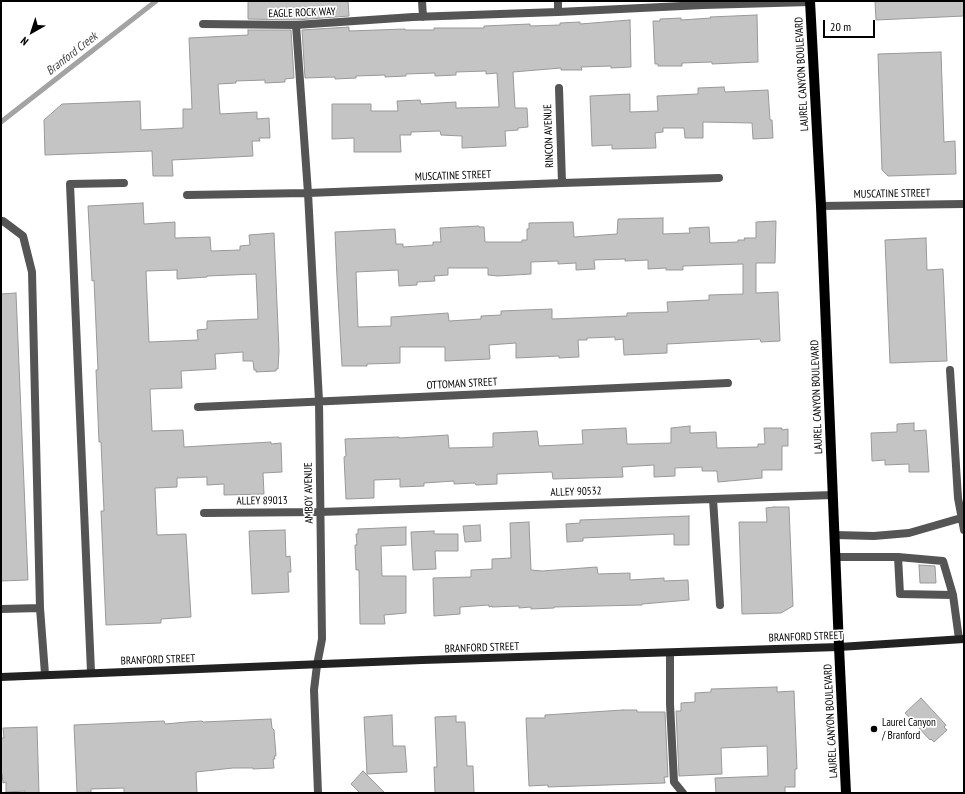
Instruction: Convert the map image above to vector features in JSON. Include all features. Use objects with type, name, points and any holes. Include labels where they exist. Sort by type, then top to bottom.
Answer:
[{"type":"main road","name":"LAUREL CANYON BOULEVARD","points":[[810,2],[821,206],[846,793]]},
{"type":"main road","name":"BRANFORD STREET","points":[[1,676],[839,647],[962,639]]},
{"type":"street","points":[[422,1],[423,17]]},
{"type":"street","points":[[558,1],[558,12]]},
{"type":"street","name":"EAGLE ROCK WAY","points":[[203,24],[296,25],[423,17],[558,12],[699,3],[810,2]]},
{"type":"street","name":"AMBOY AVENUE","points":[[296,25],[308,193],[319,401],[322,639],[314,690],[318,793]]},
{"type":"street","name":"RINCON AVENUE","points":[[559,88],[562,182]]},
{"type":"street","name":"MUSCATINE STREET","points":[[187,195],[308,193],[562,182],[719,178]]},
{"type":"street","points":[[92,672],[70,184],[124,183]]},
{"type":"street","name":"MUSCATINE STREET","points":[[821,206],[964,204]]},
{"type":"street","points":[[1,221],[23,236],[32,272],[40,608],[45,674]]},
{"type":"street","points":[[950,370],[958,498],[964,530]]},
{"type":"street","name":"OTTOMAN STREET","points":[[198,407],[728,383]]},
{"type":"street","name":"ALLEY 90532","points":[[320,512],[833,495]]},
{"type":"street","points":[[712,499],[720,605]]},
{"type":"street","name":"ALLEY 89013","points":[[204,513],[320,512]]},
{"type":"street","points":[[835,535],[874,536],[909,533],[961,518]]},
{"type":"street","points":[[836,557],[898,558],[943,561],[953,595],[962,639]]},
{"type":"street","points":[[898,558],[900,594],[953,595]]},
{"type":"street","points":[[1,610],[40,608]]},
{"type":"street","points":[[670,653],[670,704],[674,782],[683,793]]},
{"type":"building","points":[[248,1],[348,1],[349,16],[296,20],[248,19]]},
{"type":"building","points":[[875,1],[964,1],[964,16],[876,20]]},
{"type":"building","points":[[757,15],[758,62],[712,64],[712,62],[682,63],[682,66],[658,66],[658,64],[655,64],[653,21],[660,21],[660,19],[681,18],[681,20]]},
{"type":"building","points":[[630,20],[631,67],[581,67],[582,70],[561,70],[561,68],[513,72],[515,108],[527,108],[528,127],[518,128],[518,130],[505,131],[506,146],[462,148],[462,136],[441,135],[440,131],[411,132],[411,135],[400,135],[401,152],[354,152],[354,138],[332,139],[332,104],[371,104],[371,111],[398,111],[397,101],[420,100],[421,104],[456,102],[456,108],[499,107],[497,73],[486,74],[486,71],[456,72],[456,75],[435,76],[435,73],[406,74],[406,76],[385,77],[385,75],[356,76],[356,78],[335,79],[335,77],[305,78],[302,30],[349,27],[349,31],[405,29],[434,30],[434,28],[484,28],[484,26],[530,24],[530,26],[560,25],[560,23],[580,22],[580,24]]},
{"type":"building","points":[[248,30],[291,30],[294,78],[285,79],[285,82],[265,83],[265,80],[236,81],[236,83],[218,84],[220,114],[257,112],[257,119],[269,118],[270,138],[259,138],[260,141],[252,141],[253,156],[172,160],[173,176],[153,176],[152,151],[45,155],[44,120],[62,104],[140,101],[141,130],[183,128],[183,109],[192,109],[189,38],[248,35]]},
{"type":"building","points":[[941,52],[944,142],[955,141],[956,174],[888,176],[882,170],[878,54]]},
{"type":"building","points":[[724,87],[725,92],[768,90],[773,138],[753,139],[752,123],[703,122],[703,138],[685,138],[684,128],[663,128],[663,132],[655,133],[656,148],[612,149],[612,145],[592,146],[590,96],[630,94],[630,112],[658,111],[657,96],[698,94],[698,88]]},
{"type":"building","points":[[143,203],[144,224],[175,222],[175,238],[210,237],[211,251],[240,250],[240,246],[250,245],[249,235],[274,233],[279,351],[278,369],[276,369],[276,371],[256,372],[256,370],[254,370],[253,361],[243,361],[243,352],[215,354],[216,369],[181,371],[182,388],[150,389],[152,431],[183,430],[184,447],[271,442],[271,444],[281,443],[282,472],[263,473],[264,494],[224,495],[224,484],[207,485],[207,477],[177,478],[177,487],[155,488],[157,535],[186,534],[191,617],[161,619],[161,623],[106,625],[101,511],[104,511],[96,370],[98,370],[94,280],[92,281],[88,206]],"holes":[[[177,270],[177,279],[256,274],[258,319],[207,321],[207,329],[197,330],[198,340],[149,342],[146,271]]]},
{"type":"building","points":[[663,218],[663,234],[690,233],[689,228],[709,227],[710,243],[738,242],[738,240],[745,240],[744,238],[756,238],[756,222],[776,221],[775,263],[756,263],[756,293],[778,292],[780,341],[761,342],[760,339],[667,344],[667,353],[624,355],[623,339],[615,340],[615,337],[587,338],[587,340],[578,340],[579,357],[559,358],[559,356],[516,358],[516,343],[489,345],[490,359],[445,361],[445,347],[400,347],[400,363],[367,364],[367,366],[342,366],[335,232],[395,229],[396,244],[403,244],[403,247],[433,245],[433,242],[441,242],[440,228],[479,226],[484,227],[485,242],[522,242],[522,240],[527,240],[527,229],[529,229],[529,223],[573,222],[574,237],[617,234],[618,219]],"holes":[[[625,259],[625,261],[648,260],[648,269],[666,268],[666,270],[683,270],[683,266],[743,264],[743,294],[709,295],[709,300],[667,302],[668,312],[627,313],[627,316],[552,319],[552,309],[501,311],[501,315],[481,316],[481,319],[449,321],[448,313],[391,317],[391,326],[358,327],[356,272],[398,270],[399,286],[417,285],[417,282],[435,281],[434,276],[448,275],[448,268],[488,268],[488,275],[498,276],[531,274],[531,262],[558,261],[558,264],[576,263],[576,270],[595,269],[594,260]]]},
{"type":"building","points":[[926,238],[927,270],[943,269],[947,361],[890,363],[885,240]]},
{"type":"building","points":[[16,293],[28,580],[1,581],[1,294]]},
{"type":"building","points":[[914,423],[914,431],[926,430],[929,472],[909,472],[909,464],[885,465],[885,460],[872,461],[871,433],[897,432],[897,424]]},
{"type":"building","points":[[690,426],[690,433],[716,432],[717,448],[758,447],[758,444],[765,444],[764,428],[782,428],[782,430],[788,429],[788,446],[782,446],[782,470],[762,470],[762,478],[718,482],[717,471],[702,471],[702,467],[675,468],[675,476],[654,477],[654,465],[622,467],[623,477],[553,479],[552,472],[497,474],[497,484],[454,484],[454,481],[424,483],[424,486],[400,487],[400,479],[374,480],[374,498],[346,499],[344,457],[346,456],[345,439],[448,435],[449,448],[493,447],[493,433],[537,431],[539,446],[583,444],[582,430],[626,428],[627,444],[671,443],[671,428]]},
{"type":"building","points":[[789,507],[793,606],[781,613],[742,614],[739,522],[767,522],[766,508]]},
{"type":"building","points":[[689,516],[689,545],[674,545],[674,534],[583,538],[583,541],[567,542],[566,524],[580,523],[580,520]]},
{"type":"building","points":[[529,522],[531,570],[542,571],[597,567],[598,574],[630,573],[630,580],[664,578],[664,581],[688,580],[689,600],[642,605],[531,609],[531,607],[519,608],[519,606],[489,607],[489,605],[460,607],[460,614],[434,616],[433,578],[471,577],[471,570],[492,569],[492,559],[511,558],[510,523]]},
{"type":"building","points":[[480,525],[481,541],[465,542],[463,526]]},
{"type":"building","points":[[406,527],[406,545],[381,546],[382,576],[406,576],[406,613],[384,615],[385,624],[360,624],[359,570],[356,570],[355,545],[357,545],[356,534],[358,534],[358,529]]},
{"type":"building","points":[[285,530],[286,557],[290,556],[291,572],[288,572],[289,592],[252,594],[249,531]]},
{"type":"building","points":[[434,531],[434,534],[458,534],[458,551],[435,551],[436,569],[413,570],[411,532]]},
{"type":"building","points":[[919,565],[935,566],[936,583],[920,583]]},
{"type":"building","points":[[777,687],[777,692],[794,691],[797,769],[795,769],[795,787],[785,787],[785,793],[716,793],[715,778],[768,776],[767,746],[721,748],[722,774],[679,776],[676,711],[681,711],[681,703],[695,702],[695,693],[711,692],[711,689]]},
{"type":"building","points":[[921,698],[946,725],[944,727],[947,730],[934,742],[931,739],[930,740],[905,713]]},
{"type":"building","points":[[637,710],[637,712],[665,712],[668,777],[664,777],[665,783],[548,787],[548,785],[529,786],[526,718],[545,718],[545,715]]},
{"type":"building","points":[[392,715],[393,746],[405,746],[407,772],[367,774],[364,717]]},
{"type":"building","points":[[456,716],[456,722],[465,722],[467,766],[473,766],[474,793],[435,793],[434,767],[437,767],[435,717]]},
{"type":"building","points":[[271,719],[272,728],[274,730],[276,756],[274,756],[275,759],[273,759],[274,768],[233,768],[196,772],[197,793],[124,793],[124,788],[91,789],[91,792],[77,793],[74,725],[164,721],[165,724],[202,721]]},
{"type":"building","points":[[37,727],[39,793],[25,793],[25,791],[6,792],[6,782],[3,783],[1,774],[1,738],[4,738],[3,728]]},
{"type":"building","points":[[363,771],[385,793],[360,793],[351,784]]},
{"type":"waterway","name":"Branford Creek","points":[[1,122],[156,1]]},
{"type":"place","name":"Laurel Canyon / Branford","points":[[874,729]]}]
